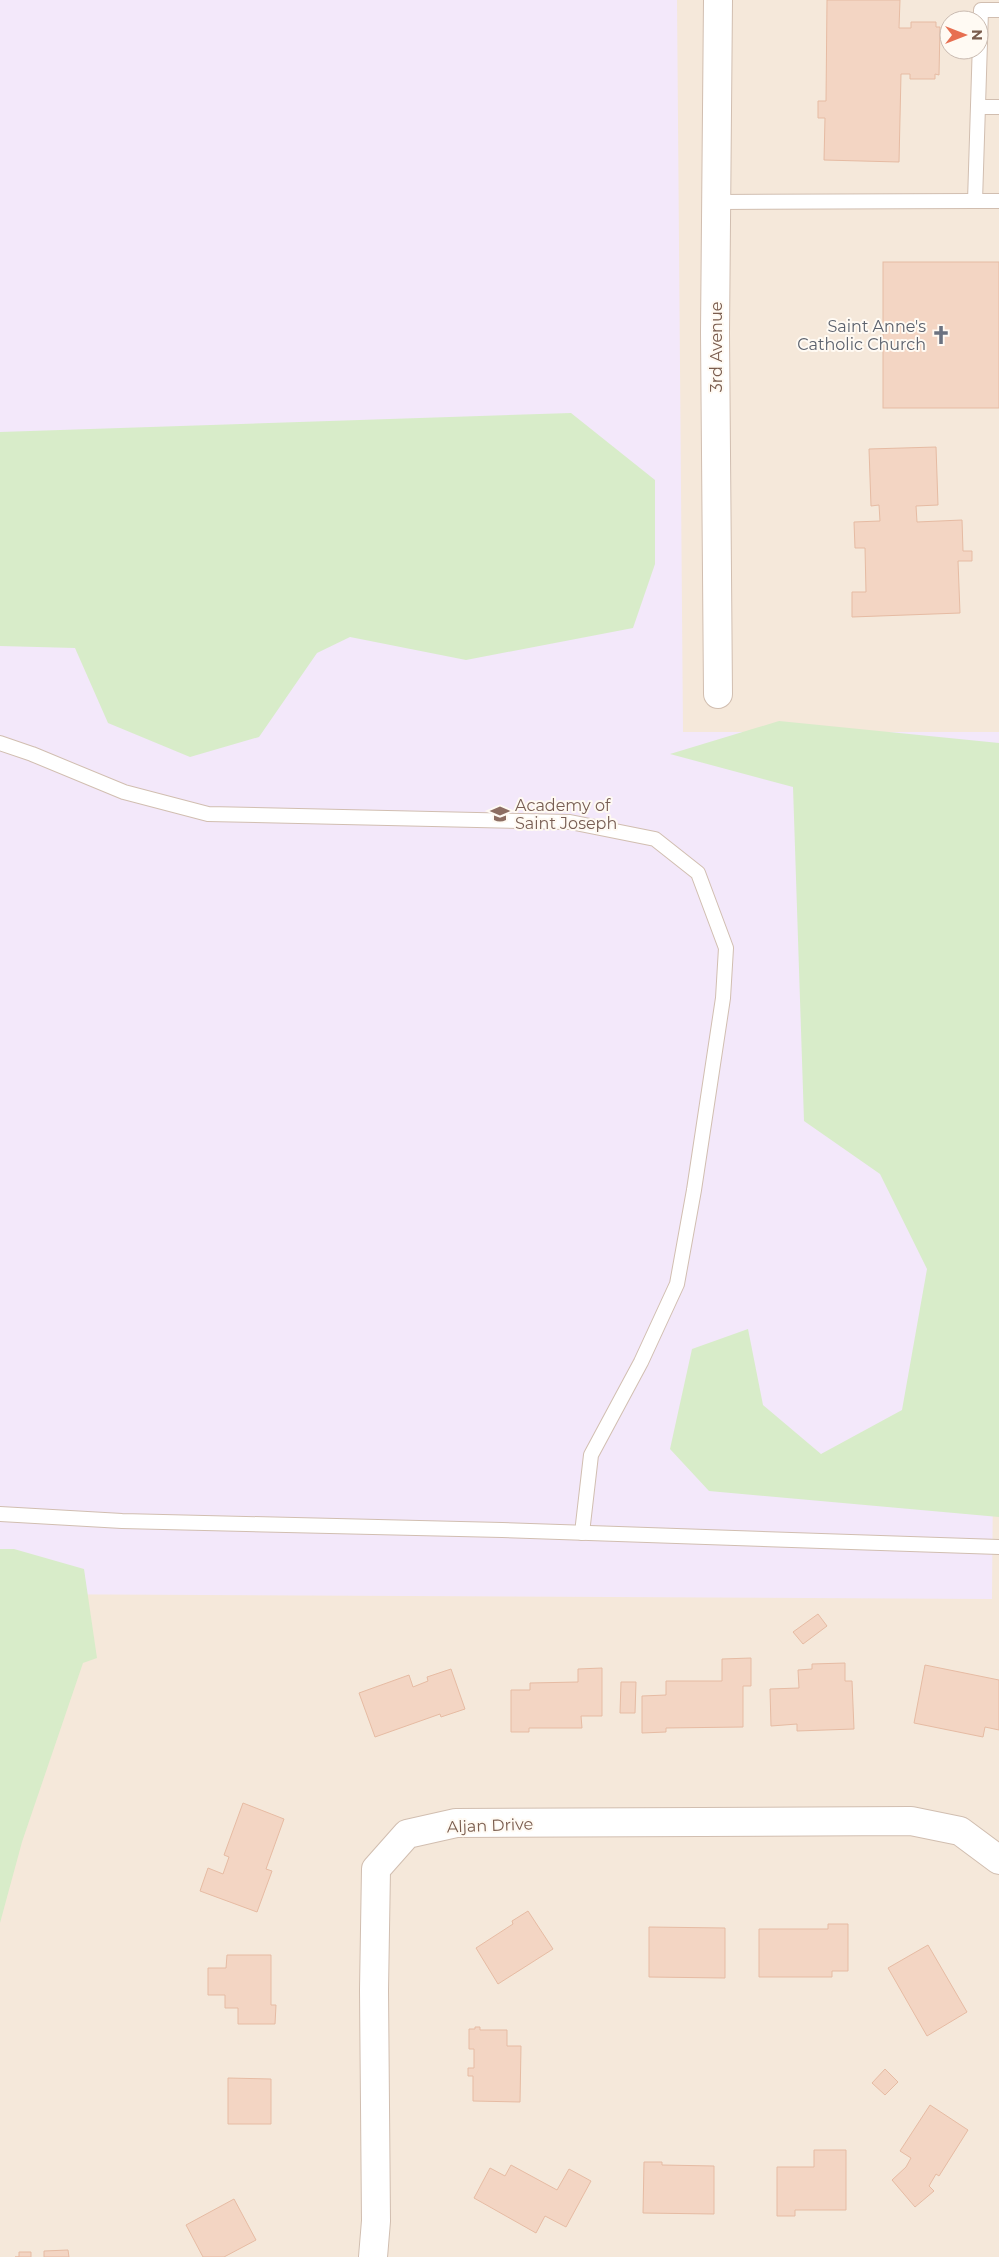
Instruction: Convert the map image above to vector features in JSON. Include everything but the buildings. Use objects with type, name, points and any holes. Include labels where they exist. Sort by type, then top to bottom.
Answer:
[{"type":"street","name":"3rd Avenue","points":[[718,0],[715,333],[718,694]]},
{"type":"street","name":"Aljan Drive","points":[[373,2257],[376,2221],[374,1990],[376,1869],[407,1834],[456,1823],[911,1821],[960,1831],[999,1860]]},
{"type":"lane","points":[[975,201],[981,10],[999,10]]},
{"type":"lane","points":[[978,107],[999,107]]},
{"type":"lane","points":[[716,202],[999,201]]},
{"type":"lane","points":[[0,743],[32,754],[124,792],[208,814],[570,822],[655,839],[698,873],[726,948],[723,998],[694,1190],[677,1284],[641,1362],[591,1455],[582,1533]]},
{"type":"lane","points":[[0,1514],[122,1521],[582,1533],[999,1547]]},
{"type":"shaded area","name":"Academy of Saint Joseph","points":[[0,0],[999,0],[999,2257],[0,2257]]},
{"type":"shaded area","name":"Academy of Saint Joseph","points":[[0,0],[677,0],[683,732],[999,732],[992,1599],[0,1594]]},
{"type":"green space","points":[[571,413],[655,480],[655,564],[633,628],[466,660],[350,637],[317,653],[259,737],[190,757],[108,723],[75,648],[0,646],[0,432]]},
{"type":"green space","points":[[779,721],[999,743],[999,1517],[709,1491],[670,1449],[692,1349],[748,1329],[763,1405],[821,1454],[902,1410],[927,1269],[880,1174],[804,1121],[793,787],[670,754]]},
{"type":"green space","points":[[0,1549],[14,1549],[84,1569],[97,1658],[83,1663],[22,1842],[0,1923]]},
{"type":"place","name":"Saint Anne's Catholic Church","points":[[941,335]]},
{"type":"place","name":"Academy of Saint Joseph","points":[[500,814]]}]
